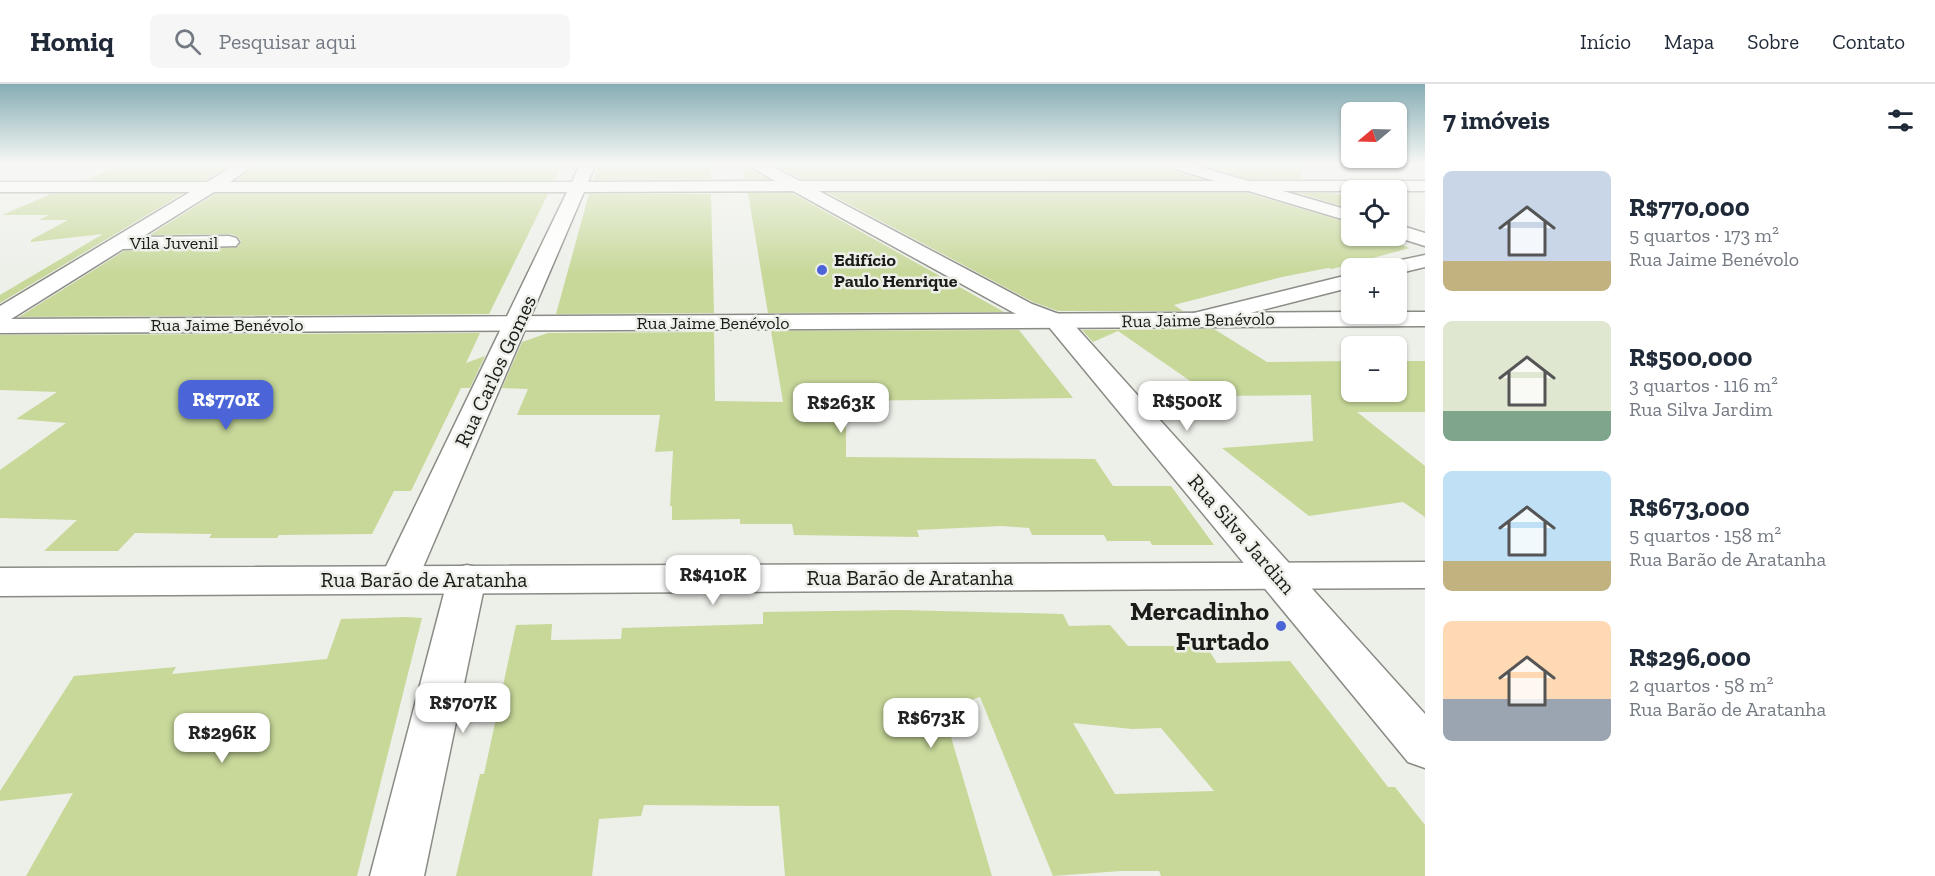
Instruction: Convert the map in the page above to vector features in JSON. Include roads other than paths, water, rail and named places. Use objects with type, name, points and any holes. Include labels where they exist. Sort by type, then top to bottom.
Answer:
[{"type":"street","points":[[0,316],[189,200]]},
{"type":"street","name":"Rua Carlos Gomes","points":[[399,579],[572,200]]},
{"type":"street","points":[[821,200],[1024,309],[1058,322]]},
{"type":"street","points":[[1294,200],[1341,214]]},
{"type":"street","points":[[1407,234],[1425,240]]},
{"type":"street","name":"Vila Juvenil","points":[[120,243],[229,242]]},
{"type":"street","points":[[1407,265],[1425,261]]},
{"type":"street","points":[[1199,319],[1341,283]]},
{"type":"street","name":"Rua Jaime Benévolo","points":[[0,326],[1425,319]]},
{"type":"street","name":"Rua Silva Jardim","points":[[1058,322],[1425,747]]},
{"type":"street","name":"Rua Barão de Aratanha","points":[[0,582],[1425,575]]},
{"type":"street","points":[[397,876],[467,578]]},
{"type":"place","name":"Edifício Paulo Henrique","points":[[822,270]]},
{"type":"place","name":"Mercadinho Furtado","points":[[1281,626]]}]
